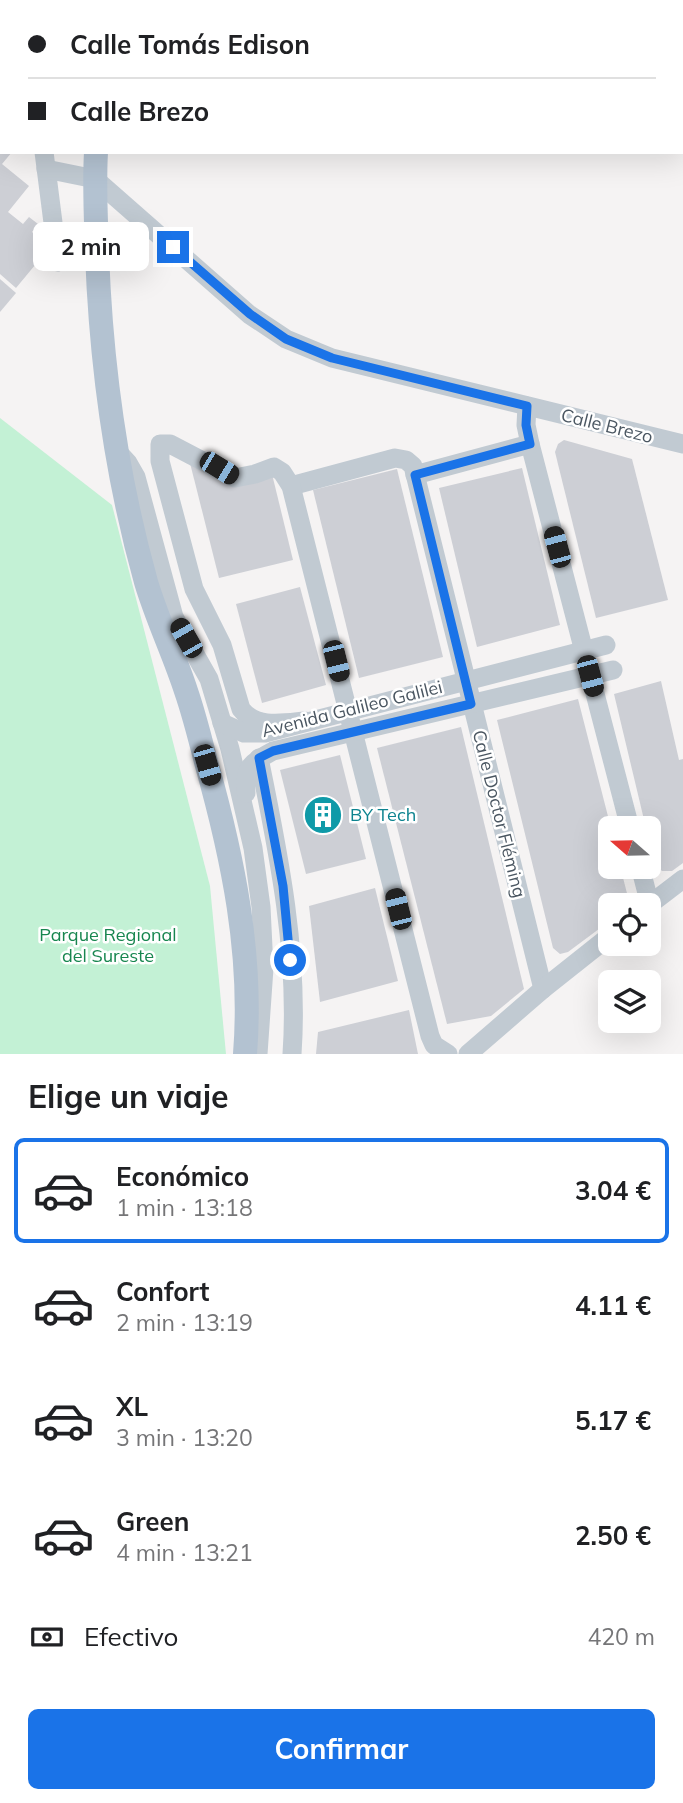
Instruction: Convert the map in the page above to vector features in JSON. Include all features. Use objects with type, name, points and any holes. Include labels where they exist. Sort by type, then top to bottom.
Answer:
[{"type":"main road","points":[[96,154],[99,289],[106,376],[122,484],[144,572],[187,693],[221,813],[235,880],[248,986],[245,1054]]},
{"type":"street","points":[[58,262],[45,161],[95,178]]},
{"type":"street","name":"Calle Brezo","points":[[95,178],[250,314],[286,339],[332,358],[683,444]]},
{"type":"street","points":[[527,406],[526,425],[530,444],[627,816]]},
{"type":"street","points":[[305,721],[276,724],[257,721],[247,717],[241,709],[222,645],[194,589],[160,461],[160,444],[170,444],[235,478],[274,467],[282,472],[291,486],[430,1036],[434,1045],[448,1054]]},
{"type":"street","points":[[291,486],[395,458],[406,460],[413,466],[415,475],[530,444]]},
{"type":"street","points":[[118,452],[136,478],[174,617],[209,679],[249,830],[261,907],[264,968],[258,1054]]},
{"type":"street","name":"Calle Doctor Fléming","points":[[415,475],[543,989]]},
{"type":"street","name":"Avenida Galileo Galilei","points":[[222,723],[251,734],[265,733],[606,645]]},
{"type":"street","name":"Avenida Galileo Galilei","points":[[249,830],[246,772],[253,761],[273,751],[613,670]]},
{"type":"street","points":[[259,758],[283,886],[292,1001],[292,1054]]},
{"type":"street","points":[[661,896],[683,879]]},
{"type":"street","points":[[468,1054],[543,989],[598,946]]},
{"type":"green space","name":"Parque Regional del Sureste","points":[[0,418],[112,505],[210,886],[226,1054],[0,1054]]},
{"type":"building","points":[[0,154],[10,154],[2,164],[29,186],[8,212],[23,224],[29,217],[38,224],[32,232],[50,247],[16,288],[0,274]]},
{"type":"building","points":[[0,279],[16,293],[0,312]]},
{"type":"building","points":[[564,440],[632,459],[668,600],[596,618],[555,452],[558,444]]},
{"type":"building","points":[[190,463],[272,474],[293,560],[219,578]]},
{"type":"building","points":[[522,468],[560,625],[477,647],[439,488]]},
{"type":"building","points":[[397,469],[443,657],[359,678],[313,490]]},
{"type":"building","points":[[300,587],[326,685],[262,703],[236,604]]},
{"type":"building","points":[[661,681],[679,760],[683,759],[683,863],[672,871],[662,871],[662,816],[643,816],[614,694]]},
{"type":"building","points":[[578,699],[608,816],[598,816],[598,879],[623,879],[627,893],[598,893],[598,930],[568,952],[560,954],[553,948],[497,720]]},
{"type":"building","points":[[461,727],[524,989],[491,1016],[447,1024],[377,748]]},
{"type":"building","name":"BY Tech","points":[[340,755],[366,859],[306,874],[280,770]]},
{"type":"building","points":[[375,888],[398,981],[320,1002],[309,906]]},
{"type":"building","points":[[409,1010],[418,1054],[316,1054],[318,1032]]},
{"type":"place","name":"BY Tech","points":[[323,815]]},
{"type":"route","points":[[173,247],[250,314],[286,339],[332,358],[527,406],[526,425],[530,444],[415,475],[471,704],[273,751],[259,758],[283,886],[290,960]]}]
